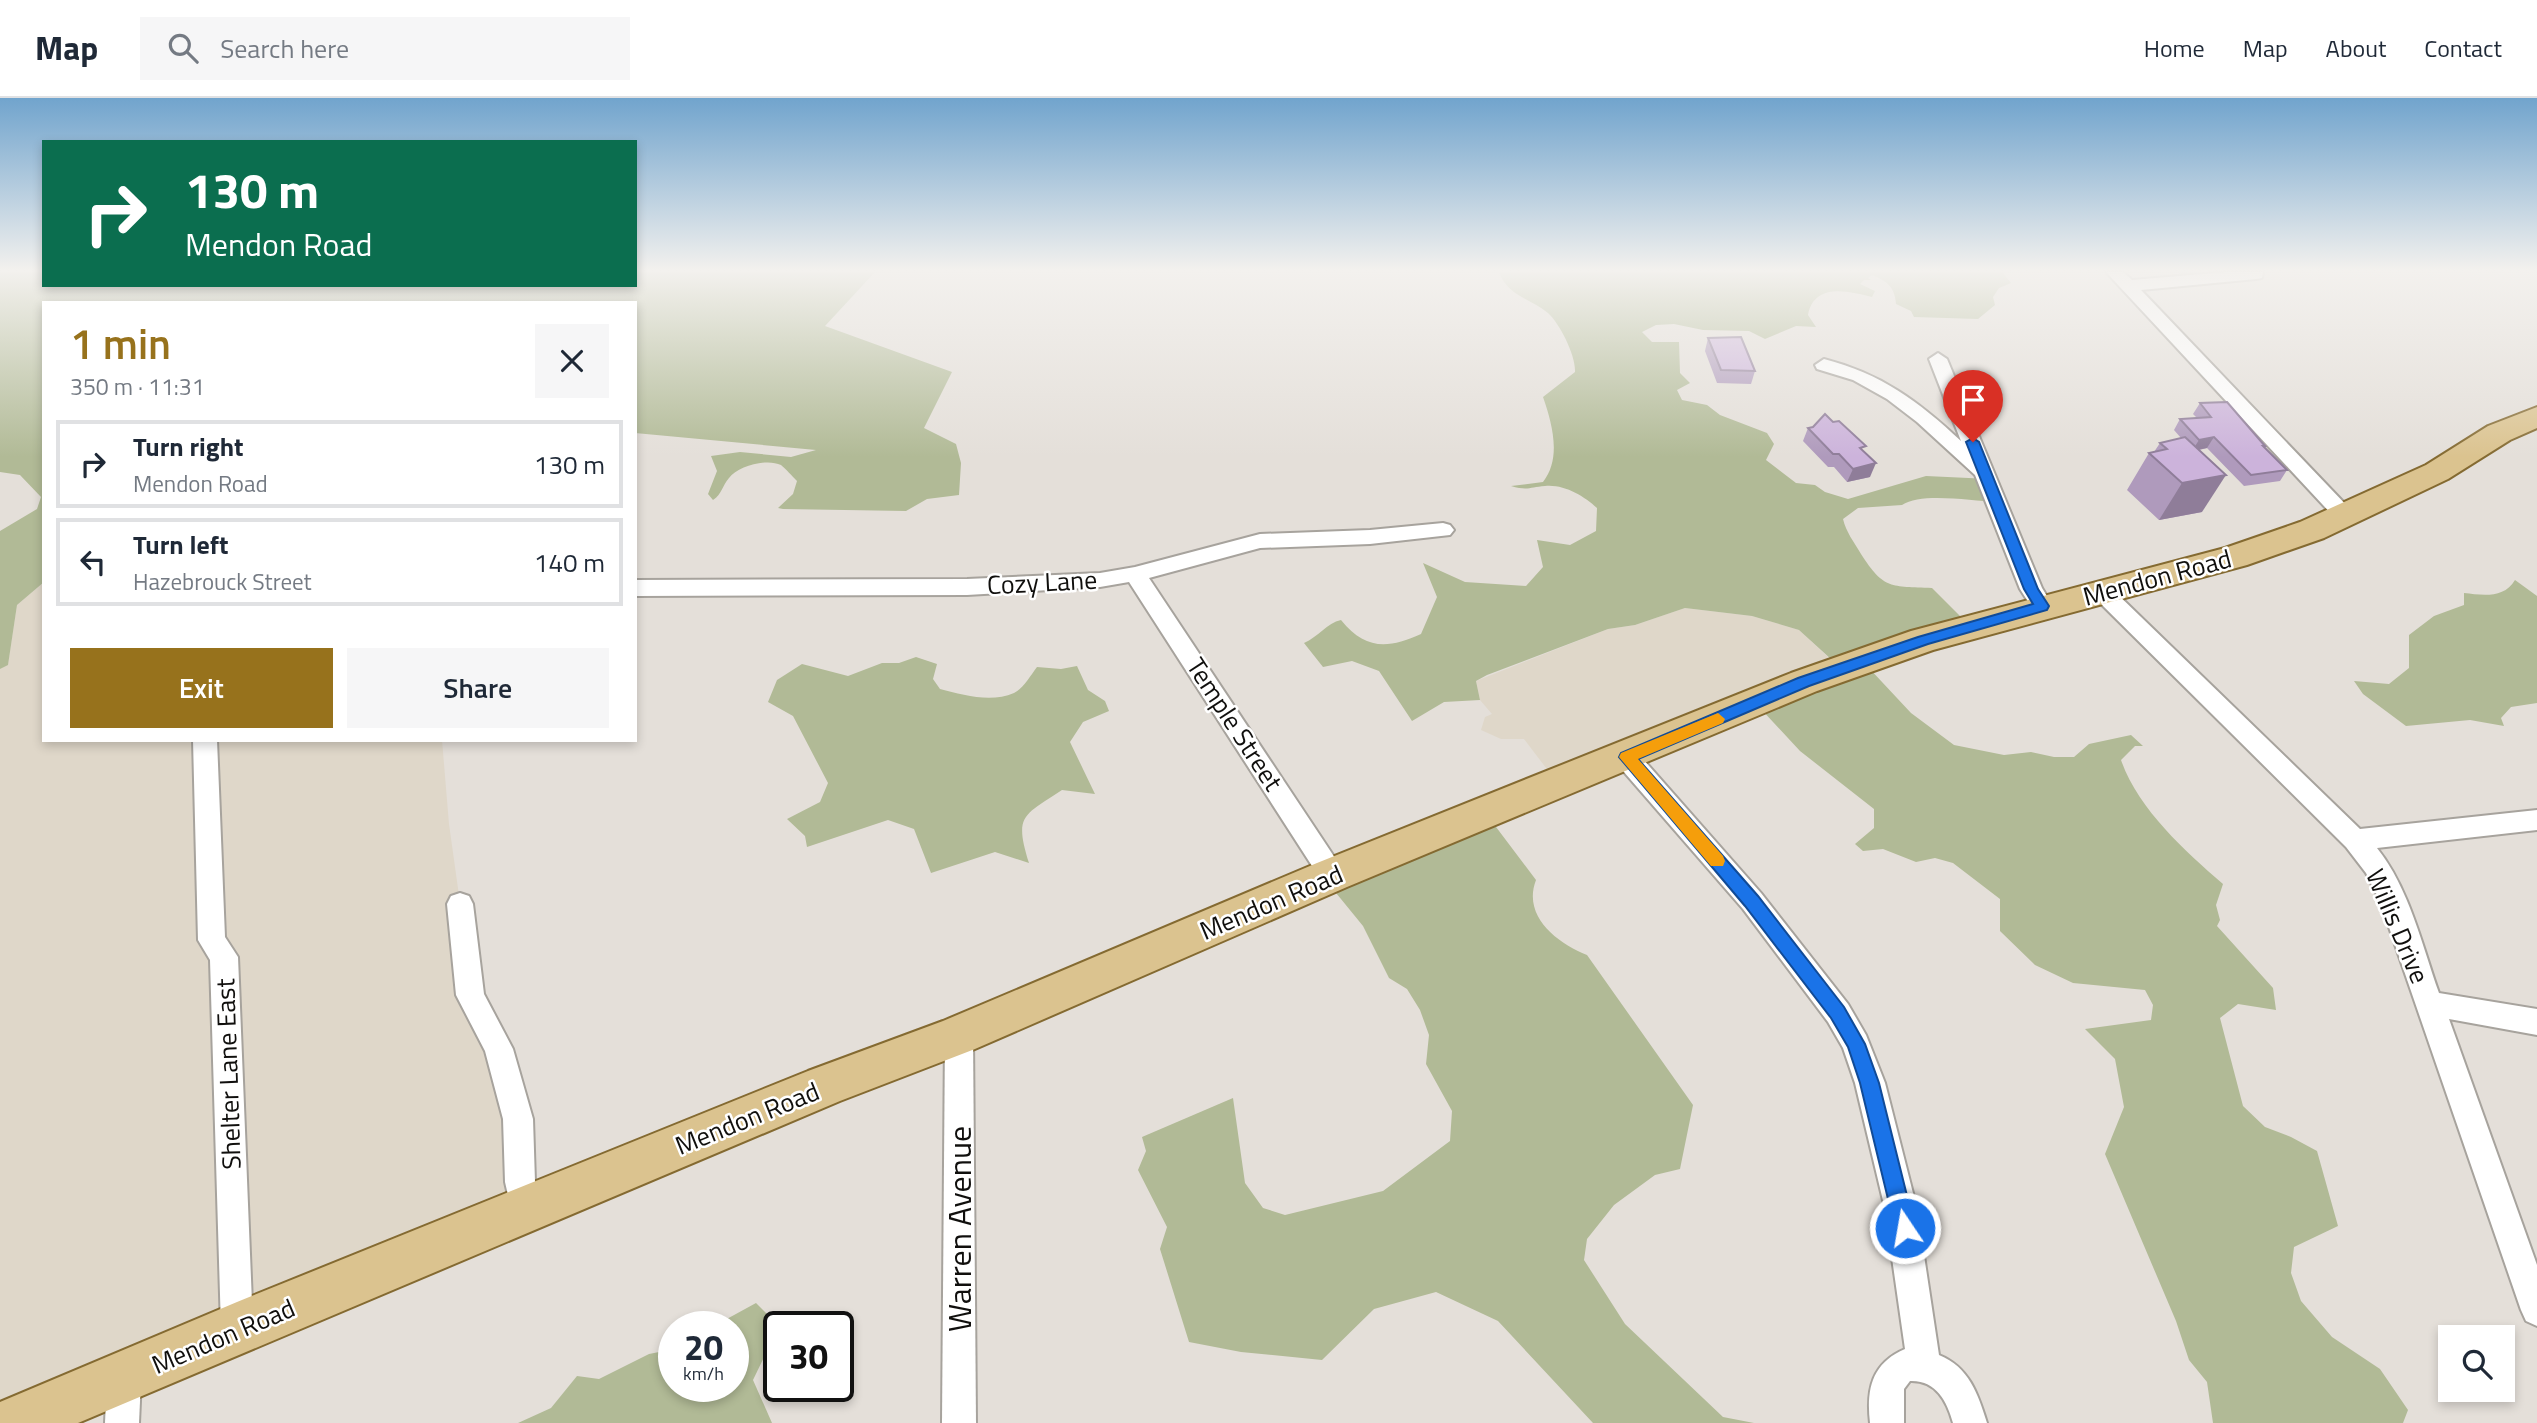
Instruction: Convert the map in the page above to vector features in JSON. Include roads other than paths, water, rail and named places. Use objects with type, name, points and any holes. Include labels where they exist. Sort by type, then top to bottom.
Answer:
[{"type":"main road","name":"Mendon Road","points":[[15,1423],[124,1379],[237,1328],[824,1086],[959,1035],[1332,875],[1804,682],[1924,640],[2235,556],[2312,530],[2437,472],[2483,442],[2537,416]]},
{"type":"street","points":[[2173,334],[2343,514]]},
{"type":"street","points":[[1938,359],[2031,589],[2042,606]]},
{"type":"street","points":[[1824,365],[1860,377],[1890,394],[1926,419],[1983,473]]},
{"type":"street","name":"Cozy Lane","points":[[637,588],[967,587],[1100,580],[1135,574],[1260,541],[1370,537],[1443,530]]},
{"type":"street","name":"Temple Street","points":[[1135,574],[1332,875]]},
{"type":"street","name":"Willis Drive","points":[[2102,592],[2355,840],[2376,866],[2393,901],[2537,1311]]},
{"type":"street","name":"Shelter Lane East","points":[[205,742],[212,940],[224,957],[237,1328]]},
{"type":"street","points":[[1626,757],[1752,901],[1838,1013],[1856,1044],[1870,1083],[1901,1209],[1924,1364]]},
{"type":"street","points":[[2355,840],[2537,820]]},
{"type":"street","points":[[460,904],[470,995],[499,1049],[516,1108],[520,1182],[525,1210]]},
{"type":"street","points":[[2430,1004],[2537,1022]]},
{"type":"street","name":"Warren Avenue","points":[[959,1035],[959,1423]]},
{"type":"street","points":[[1887,1423],[1884,1407],[1888,1380],[1902,1366],[1924,1364],[1951,1381],[1966,1406],[1970,1423]]},
{"type":"street","points":[[122,1423],[124,1379]]}]
